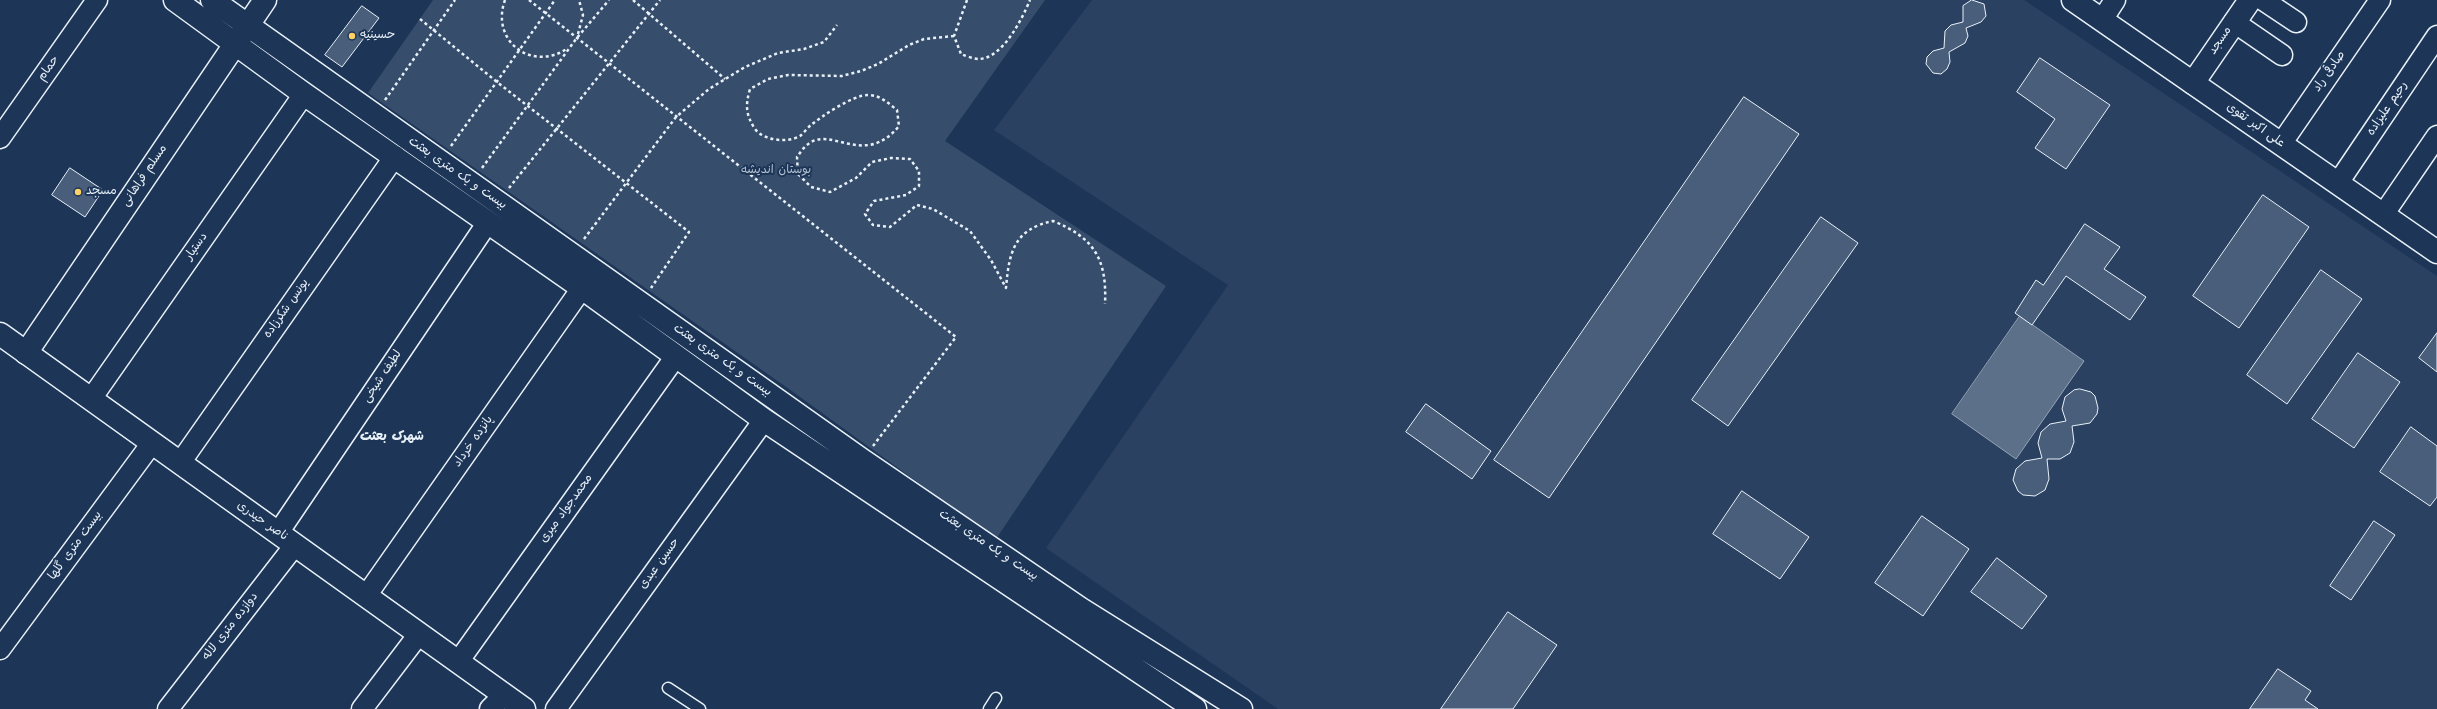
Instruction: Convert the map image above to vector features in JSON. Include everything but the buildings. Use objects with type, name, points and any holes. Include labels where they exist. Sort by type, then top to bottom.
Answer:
[{"type":"street","name":"حمام","points":[[0,138],[98,0]]},
{"type":"street","name":"بیست و یک متری بعثت","points":[[175,0],[304,94],[395,156],[582,288],[764,420],[1195,709]]},
{"type":"street","name":"بیست و یک متری بعثت","points":[[212,0],[862,460],[1081,609],[1241,709]]},
{"type":"street","name":"مسلم فراهانی","points":[[26,353],[265,0]]},
{"type":"street","name":"علی اکبر تقوی","points":[[2073,0],[2338,182],[2437,252]]},
{"type":"street","points":[[2102,20],[2115,0]]},
{"type":"street","name":"مسجد","points":[[2193,83],[2250,0]]},
{"type":"street","points":[[2263,0],[2296,22]]},
{"type":"street","name":"صادقی راد","points":[[2281,144],[2380,0]]},
{"type":"street","points":[[2234,22],[2282,55]]},
{"type":"street","name":"رحیم علیزاده","points":[[2338,182],[2437,36]]},
{"type":"street","name":"دستیار","points":[[91,399],[304,94]]},
{"type":"street","points":[[2383,215],[2437,136]]},
{"type":"street","name":"یونس شکرزاده","points":[[180,463],[395,156]]},
{"type":"street","name":"لطیف شیخی","points":[[278,533],[488,222]]},
{"type":"street","name":"پانزده خرداد","points":[[366,596],[582,288]]},
{"type":"street","name":"ناصر حیدری","points":[[2,340],[26,353],[458,662],[497,702],[524,709]]},
{"type":"street","name":"محمدجواد میری","points":[[458,662],[676,356]]},
{"type":"street","name":"حسین عبدی","points":[[556,709],[764,420]]},
{"type":"street","name":"بیست متری گلها","points":[[0,649],[152,443]]},
{"type":"street","name":"دوازده متری لاله","points":[[168,709],[295,545]]},
{"type":"street","points":[[362,709],[419,634]]},
{"type":"lane","points":[[668,688],[700,709]]},
{"type":"lane","points":[[989,709],[996,698]]},
{"type":"path","points":[[383,104],[455,0]]},
{"type":"path","points":[[506,0],[502,20],[504,32],[519,50],[531,56],[544,58],[556,55],[568,48],[609,0]]},
{"type":"path","points":[[528,0],[956,337],[862,460]]},
{"type":"path","points":[[449,150],[555,0]]},
{"type":"path","points":[[480,172],[576,39],[581,27],[583,15],[579,0]]},
{"type":"path","points":[[633,0],[725,79]]},
{"type":"path","points":[[499,203],[660,0]]},
{"type":"path","points":[[967,0],[954,36],[961,54],[980,59],[996,52],[1018,26],[1030,0]]},
{"type":"path","points":[[420,19],[497,82],[558,128],[689,232],[649,290]]},
{"type":"path","points":[[581,243],[676,117],[709,89],[745,67],[778,53],[824,42],[837,25]]},
{"type":"path","points":[[954,36],[924,39],[909,45],[878,64],[842,76],[788,75],[768,79],[750,89],[745,106],[749,120],[759,134],[774,140],[785,140],[800,136],[829,113],[848,102],[867,95],[882,98],[897,110],[899,126],[891,137],[875,145],[857,146],[822,139],[807,144],[797,157],[798,174],[811,187],[830,192],[856,178],[872,162],[891,158],[910,159],[919,171],[919,186],[906,195],[874,201],[865,214],[873,224],[890,227],[917,205],[938,212],[970,231],[991,260],[1006,288],[1011,253],[1023,234],[1036,225],[1053,221],[1084,238],[1097,254],[1106,280],[1105,304]]},
{"type":"shaded area","points":[[1092,0],[2024,0],[2437,276],[2437,709],[1278,709],[1046,548],[1228,285],[994,130]]},
{"type":"shaded area","points":[[2020,316],[2084,361],[2016,459],[1952,414]]},
{"type":"green space","name":"بوستان اندیشه","points":[[433,0],[1045,0],[945,141],[1166,286],[996,539],[789,389],[368,93]]},
{"type":"place","name":"حسینیه","points":[[352,36]]},
{"type":"place","name":"مسجد","points":[[78,192]]},
{"type":"district","name":"شهرک بعثت","points":[[392,438]]}]
